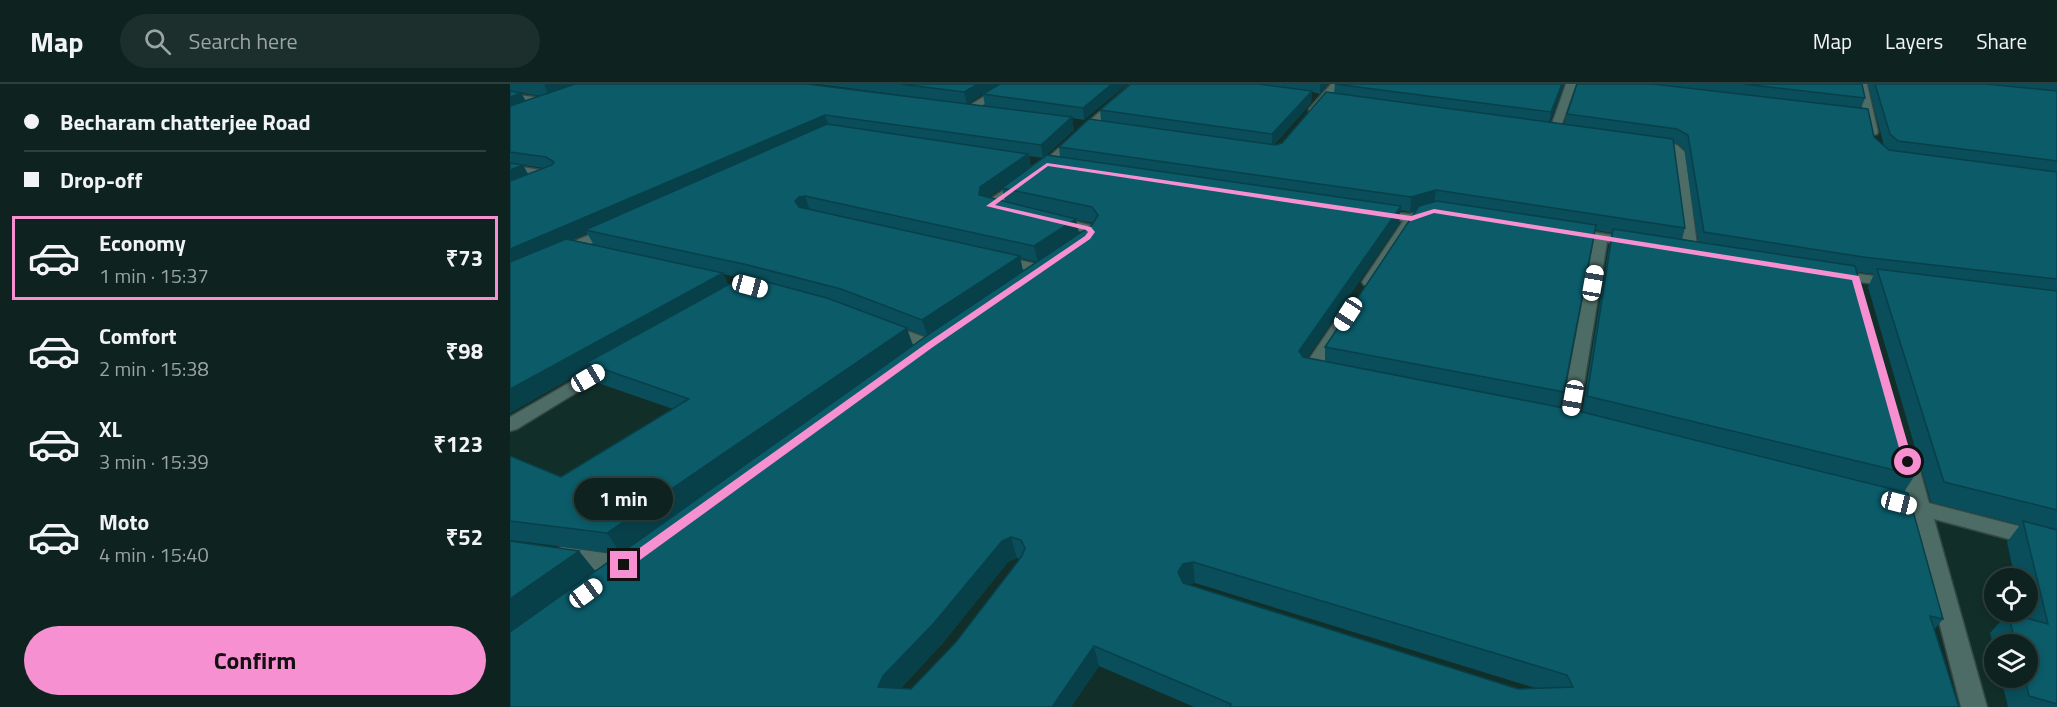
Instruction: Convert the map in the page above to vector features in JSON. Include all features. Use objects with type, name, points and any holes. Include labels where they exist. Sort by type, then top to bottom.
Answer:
[{"type":"street","points":[[969,109],[1011,84]]},
{"type":"street","points":[[1021,281],[1088,237],[1091,232],[1089,229],[990,206],[1053,165],[1080,126],[1137,84]]},
{"type":"street","points":[[1303,122],[1336,84]]},
{"type":"street","points":[[1554,132],[1571,84]]},
{"type":"street","points":[[1862,84],[1863,115],[1877,149]]},
{"type":"street","points":[[510,97],[556,100],[510,116]]},
{"type":"street","points":[[958,107],[993,112]]},
{"type":"street","points":[[1080,126],[1098,128]]},
{"type":"street","points":[[1643,142],[1673,147],[1679,152],[1691,253]]},
{"type":"street","points":[[1024,161],[1053,165]]},
{"type":"street","points":[[510,169],[553,176],[510,193]]},
{"type":"street","points":[[1364,211],[1411,218],[1434,211],[1445,213]]},
{"type":"street","points":[[1360,294],[1411,218]]},
{"type":"street","points":[[552,256],[626,223]]},
{"type":"street","points":[[1557,230],[1646,245]]},
{"type":"street","points":[[1569,421],[1601,237]]},
{"type":"street","points":[[573,247],[595,252]]},
{"type":"street","points":[[982,256],[1040,269]]},
{"type":"street","points":[[1821,273],[1915,285]]},
{"type":"street","points":[[1856,278],[1862,301]]},
{"type":"street","points":[[1334,375],[1310,371],[1348,314]]},
{"type":"street","points":[[875,324],[930,345]]},
{"type":"street","points":[[911,359],[948,332]]},
{"type":"street","points":[[510,424],[627,355]]},
{"type":"street","points":[[1546,416],[1592,427]]},
{"type":"street","points":[[1901,439],[1974,707]]},
{"type":"street","points":[[1876,497],[2057,544]]},
{"type":"street","points":[[605,579],[644,551]]},
{"type":"street","points":[[544,554],[624,565]]},
{"type":"building","points":[[575,84],[807,84],[1072,117],[1041,145],[825,115],[510,249],[510,181],[552,165],[554,162],[546,157],[510,152],[510,106]]},
{"type":"building","points":[[901,84],[978,84],[964,92]]},
{"type":"building","points":[[1000,84],[1112,84],[1083,108],[983,94]]},
{"type":"building","points":[[1131,84],[1259,84],[1312,91],[1272,134],[1100,110]]},
{"type":"building","points":[[1335,84],[1562,84],[1551,112]]},
{"type":"building","points":[[1577,84],[1653,84],[1868,109],[1874,137],[1889,150],[2057,172],[2057,279],[1863,257],[1704,232],[1688,135],[1677,129],[1567,114]]},
{"type":"building","points":[[1744,84],[1862,84],[1865,98]]},
{"type":"building","points":[[1875,84],[1986,84],[2057,91],[2057,161],[1898,141],[1890,134]]},
{"type":"building","points":[[510,91],[521,93],[510,97]]},
{"type":"building","points":[[1326,92],[1673,139],[1685,228],[1436,190],[1411,197],[1059,147],[1089,119],[1276,145],[1282,143]]},
{"type":"building","points":[[827,124],[1028,154],[980,187],[979,195],[1076,219],[1034,246],[805,196],[795,201],[799,207],[1020,256],[922,320],[841,289],[748,265],[585,230]]},
{"type":"building","points":[[1047,155],[1401,206],[1299,351],[1303,357],[1574,410],[1908,493],[1943,619],[1930,616],[1959,707],[1230,707],[1231,704],[1094,646],[1052,707],[510,707],[510,632],[932,332],[1092,225],[1098,215],[1092,207],[1002,188]],"holes":[[[1011,537],[1021,540],[1025,548],[1022,556],[956,642],[911,689],[878,687],[883,676],[934,623],[1002,541]],[[1193,562],[1567,675],[1573,687],[1518,689],[1183,583],[1178,572],[1183,564]]]},
{"type":"building","points":[[510,163],[523,165],[510,170]]},
{"type":"building","points":[[1437,201],[1596,225],[1564,392],[1325,347],[1419,206]]},
{"type":"building","points":[[1613,229],[1855,266],[1915,475],[1587,396]]},
{"type":"building","points":[[566,239],[723,273],[510,389],[510,262]]},
{"type":"building","points":[[1877,269],[2057,291],[2057,510],[1944,482]]},
{"type":"building","points":[[744,276],[827,298],[907,328],[607,533],[510,521],[510,456],[561,477],[689,399],[586,363]]},
{"type":"building","points":[[2023,521],[2057,530],[2057,704],[2029,696],[2027,688],[2038,688],[2038,634],[2013,634],[2010,622],[2038,621],[2048,624],[2038,583],[2038,568],[2034,568]]},
{"type":"building","points":[[510,541],[579,551],[510,599]]},
{"type":"route","points":[[624,565],[930,345],[1088,237],[1091,232],[1089,229],[990,206],[1047,164],[1411,218],[1434,211],[1856,278],[1908,462]]}]
